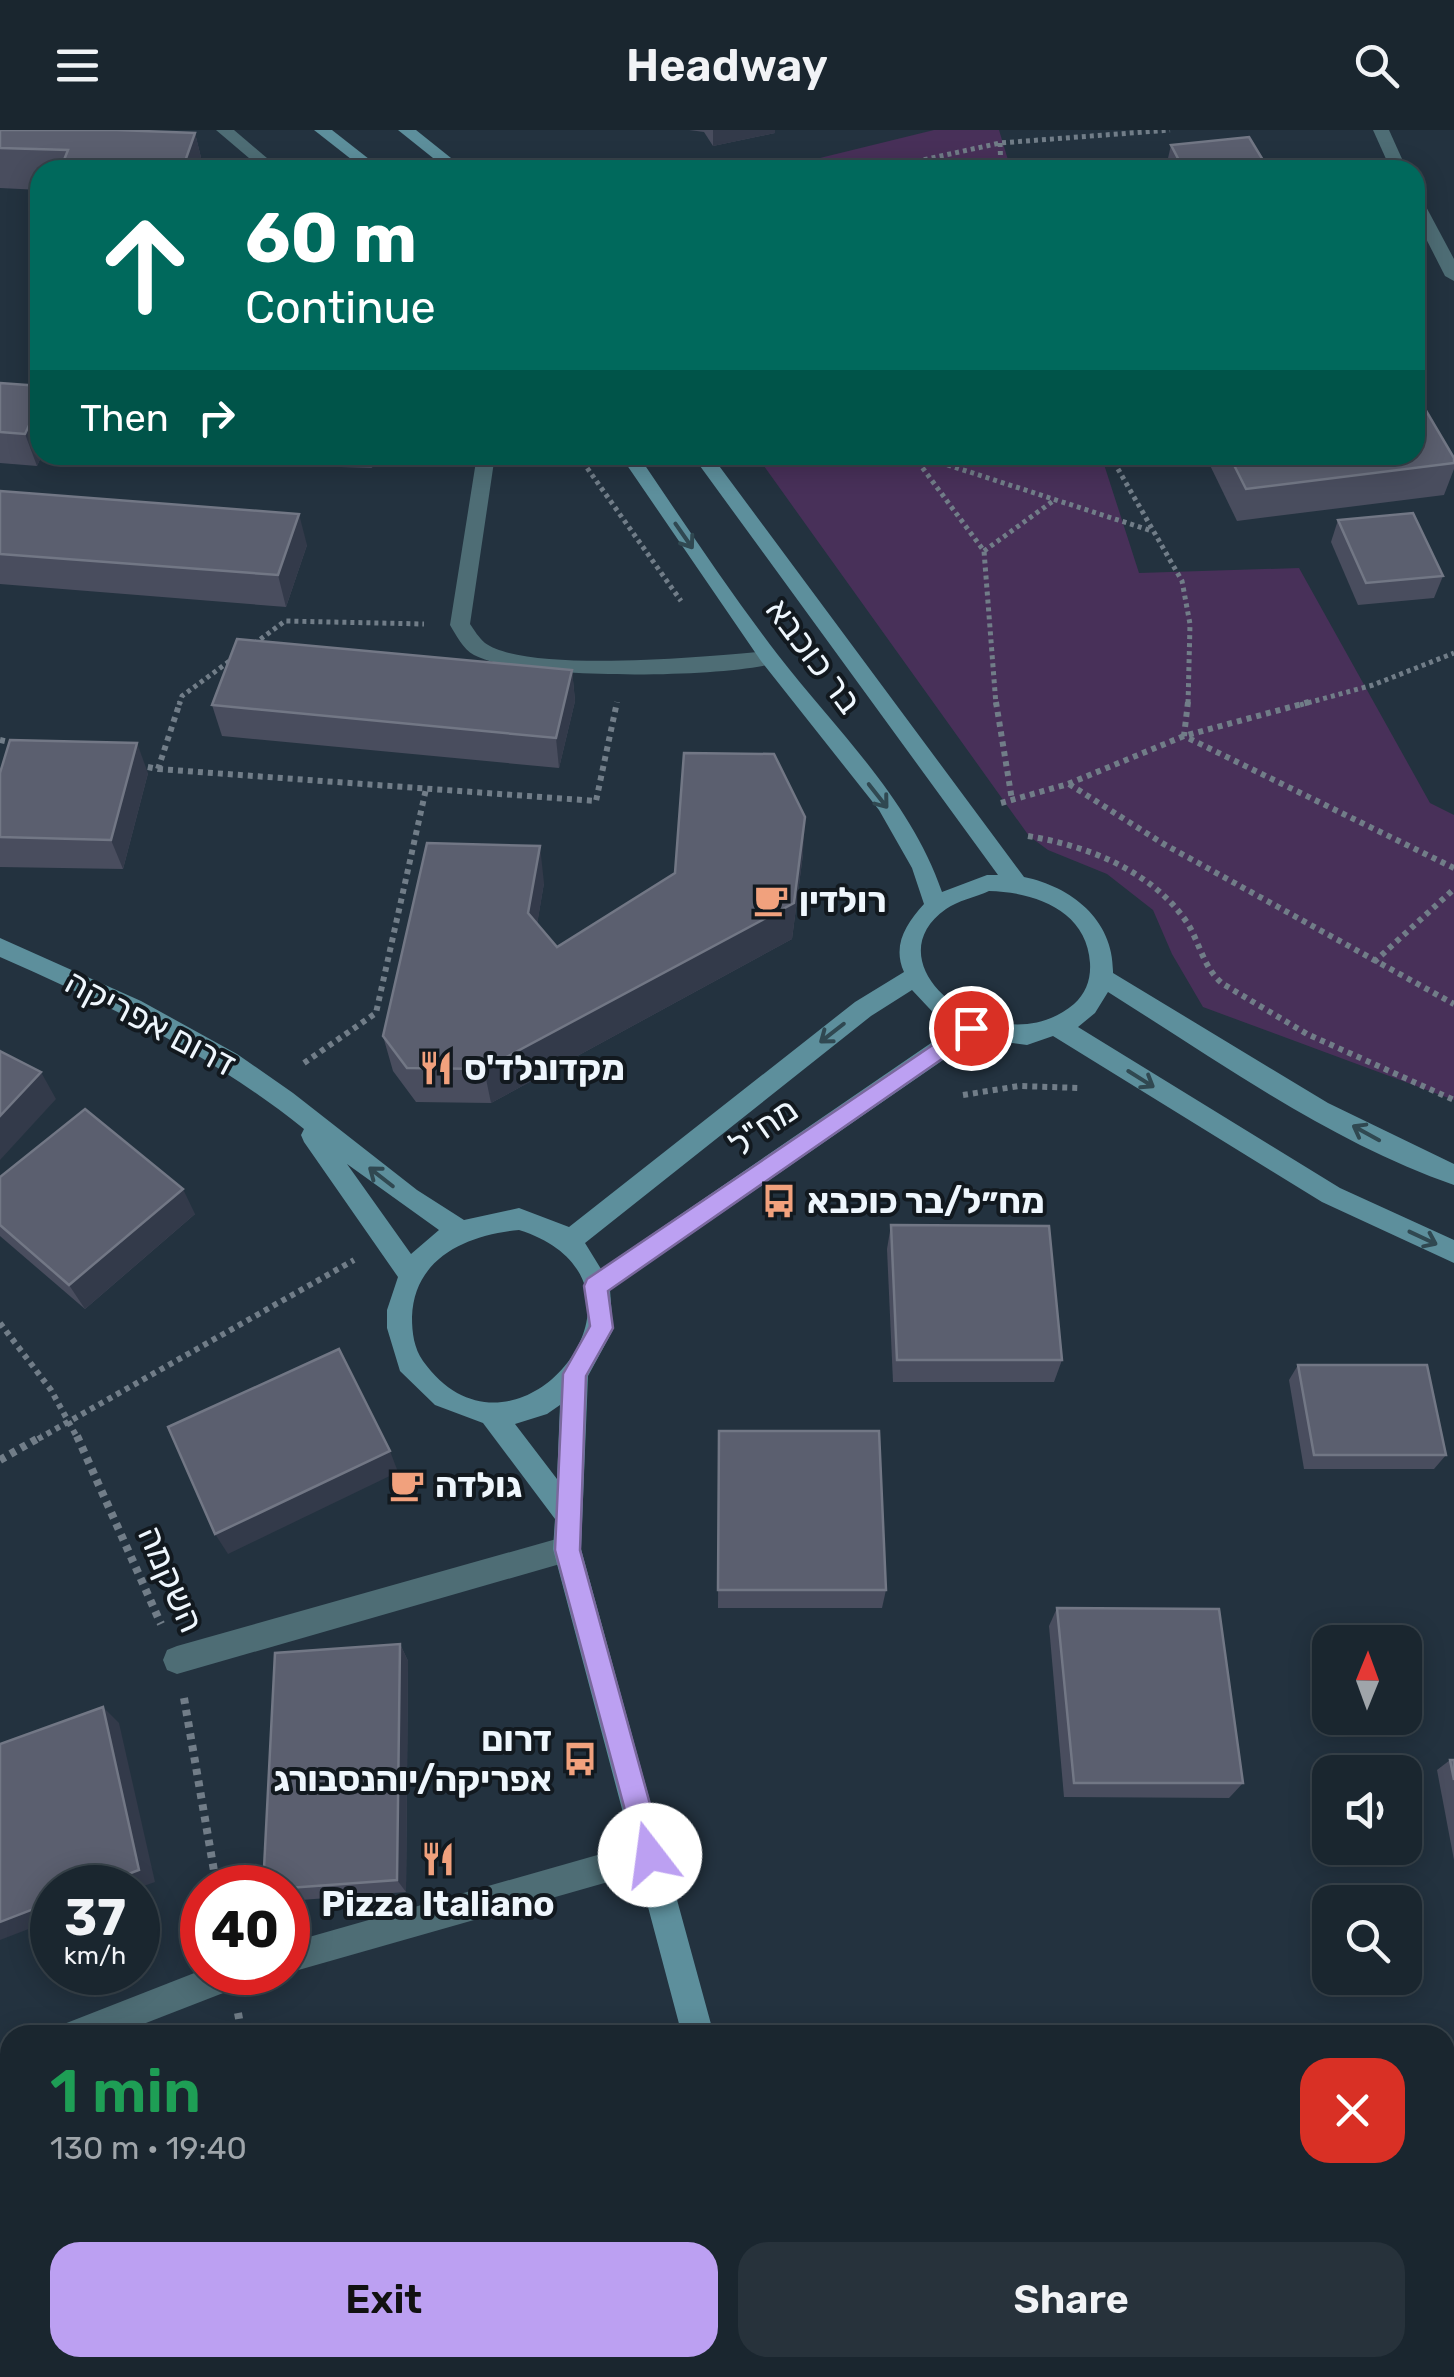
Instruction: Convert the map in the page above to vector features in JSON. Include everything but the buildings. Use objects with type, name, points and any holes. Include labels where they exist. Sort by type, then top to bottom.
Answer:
[{"type":"main road","points":[[322,130],[362,160]]},
{"type":"main road","points":[[406,130],[445,160]]},
{"type":"main road","name":"בר כוכבא","points":[[636,465],[770,658],[898,822],[926,871],[934,902]]},
{"type":"main road","name":"בר כוכבא","points":[[708,465],[1017,884]]},
{"type":"main road","points":[[986,882],[1017,884],[1047,892],[1074,907],[1093,928],[1103,953],[1103,978],[1095,998],[1058,1027],[1030,1034],[1000,1035],[971,1028],[946,1016],[926,998],[913,978],[908,958],[910,937],[934,902],[958,889],[986,882]]},
{"type":"main road","name":"דרום אפריקה","points":[[0,947],[122,1001],[258,1080],[421,1209],[462,1231]]},
{"type":"main road","name":"מח\"ל","points":[[568,1242],[863,1008],[913,978]]},
{"type":"main road","points":[[1103,978],[1394,1149],[1454,1175]]},
{"type":"main road","points":[[1058,1027],[1331,1195],[1454,1252]]},
{"type":"main road","name":"מח\"ל","points":[[596,1286],[971,1028]]},
{"type":"main road","name":"דרום אפריקה","points":[[296,1110],[410,1274]]},
{"type":"main road","points":[[518,1219],[553,1230],[568,1242],[587,1263],[596,1286],[602,1328],[574,1374],[540,1406],[492,1414],[459,1406],[432,1390],[412,1368],[400,1341],[399,1312],[410,1274],[433,1248],[462,1231],[518,1219]]},
{"type":"main road","points":[[574,1374],[567,1550],[695,2025]]},
{"type":"main road","points":[[492,1414],[568,1515]]},
{"type":"street","points":[[224,130],[261,160]]},
{"type":"street","points":[[1381,130],[1394,160]]},
{"type":"street","points":[[1425,220],[1454,276]]},
{"type":"street","points":[[484,465],[460,625],[478,648],[512,658],[625,666],[770,658]]},
{"type":"street","points":[[178,1660],[567,1550]]},
{"type":"street","points":[[310,1952],[650,1855]]},
{"type":"street","points":[[100,2025],[180,1994]]},
{"type":"path","points":[[923,160],[1000,143],[1170,130]]},
{"type":"path","points":[[1000,143],[1001,160]]},
{"type":"path","points":[[585,465],[728,662]]},
{"type":"path","points":[[921,465],[984,551],[993,684],[1012,800]]},
{"type":"path","points":[[945,465],[1154,532]]},
{"type":"path","points":[[1116,465],[1175,562],[1188,604],[1190,695],[1184,736]]},
{"type":"path","points":[[984,551],[1054,500]]},
{"type":"path","points":[[158,768],[182,696],[284,621],[460,625]]},
{"type":"path","points":[[1010,819],[1000,804],[1068,784],[1184,736],[1373,686],[1454,653]]},
{"type":"path","points":[[123,762],[158,768],[596,802],[625,666]]},
{"type":"path","points":[[1184,736],[1454,868]]},
{"type":"path","points":[[0,740],[35,747]]},
{"type":"path","points":[[1068,784],[1162,844],[1454,1004]]},
{"type":"path","points":[[304,1063],[376,1014],[426,788]]},
{"type":"path","points":[[1020,835],[1054,838],[1140,875],[1187,921],[1218,982],[1341,1054],[1454,1100]]},
{"type":"path","points":[[1374,962],[1454,889]]},
{"type":"path","points":[[0,1460],[368,1252]]},
{"type":"path","name":"השקמה","points":[[0,1322],[19,1342],[70,1422],[178,1660],[213,1865]]},
{"type":"shaded area","points":[[934,130],[999,130],[1008,160],[812,160]]},
{"type":"shaded area","points":[[763,465],[1104,465],[1139,573],[1299,568],[1430,803],[1454,815],[1454,1100],[1203,1007],[1172,954],[1153,910],[1107,874],[1048,850],[1029,836]]},
{"type":"place","name":"רולדין","points":[[771,900]]},
{"type":"place","name":"מקדונלד'ס","points":[[436,1068]]},
{"type":"place","name":"מח״ל/בר כוכבא","points":[[779,1201]]},
{"type":"place","name":"גולדה","points":[[407,1485]]},
{"type":"place","name":"דרום אפריקה/יוהנסבורג","points":[[580,1759]]},
{"type":"place","name":"Pizza Italiano","points":[[438,1859]]},
{"type":"route","points":[[650,1855],[567,1550],[574,1374],[602,1328],[596,1286],[971,1028]]}]
